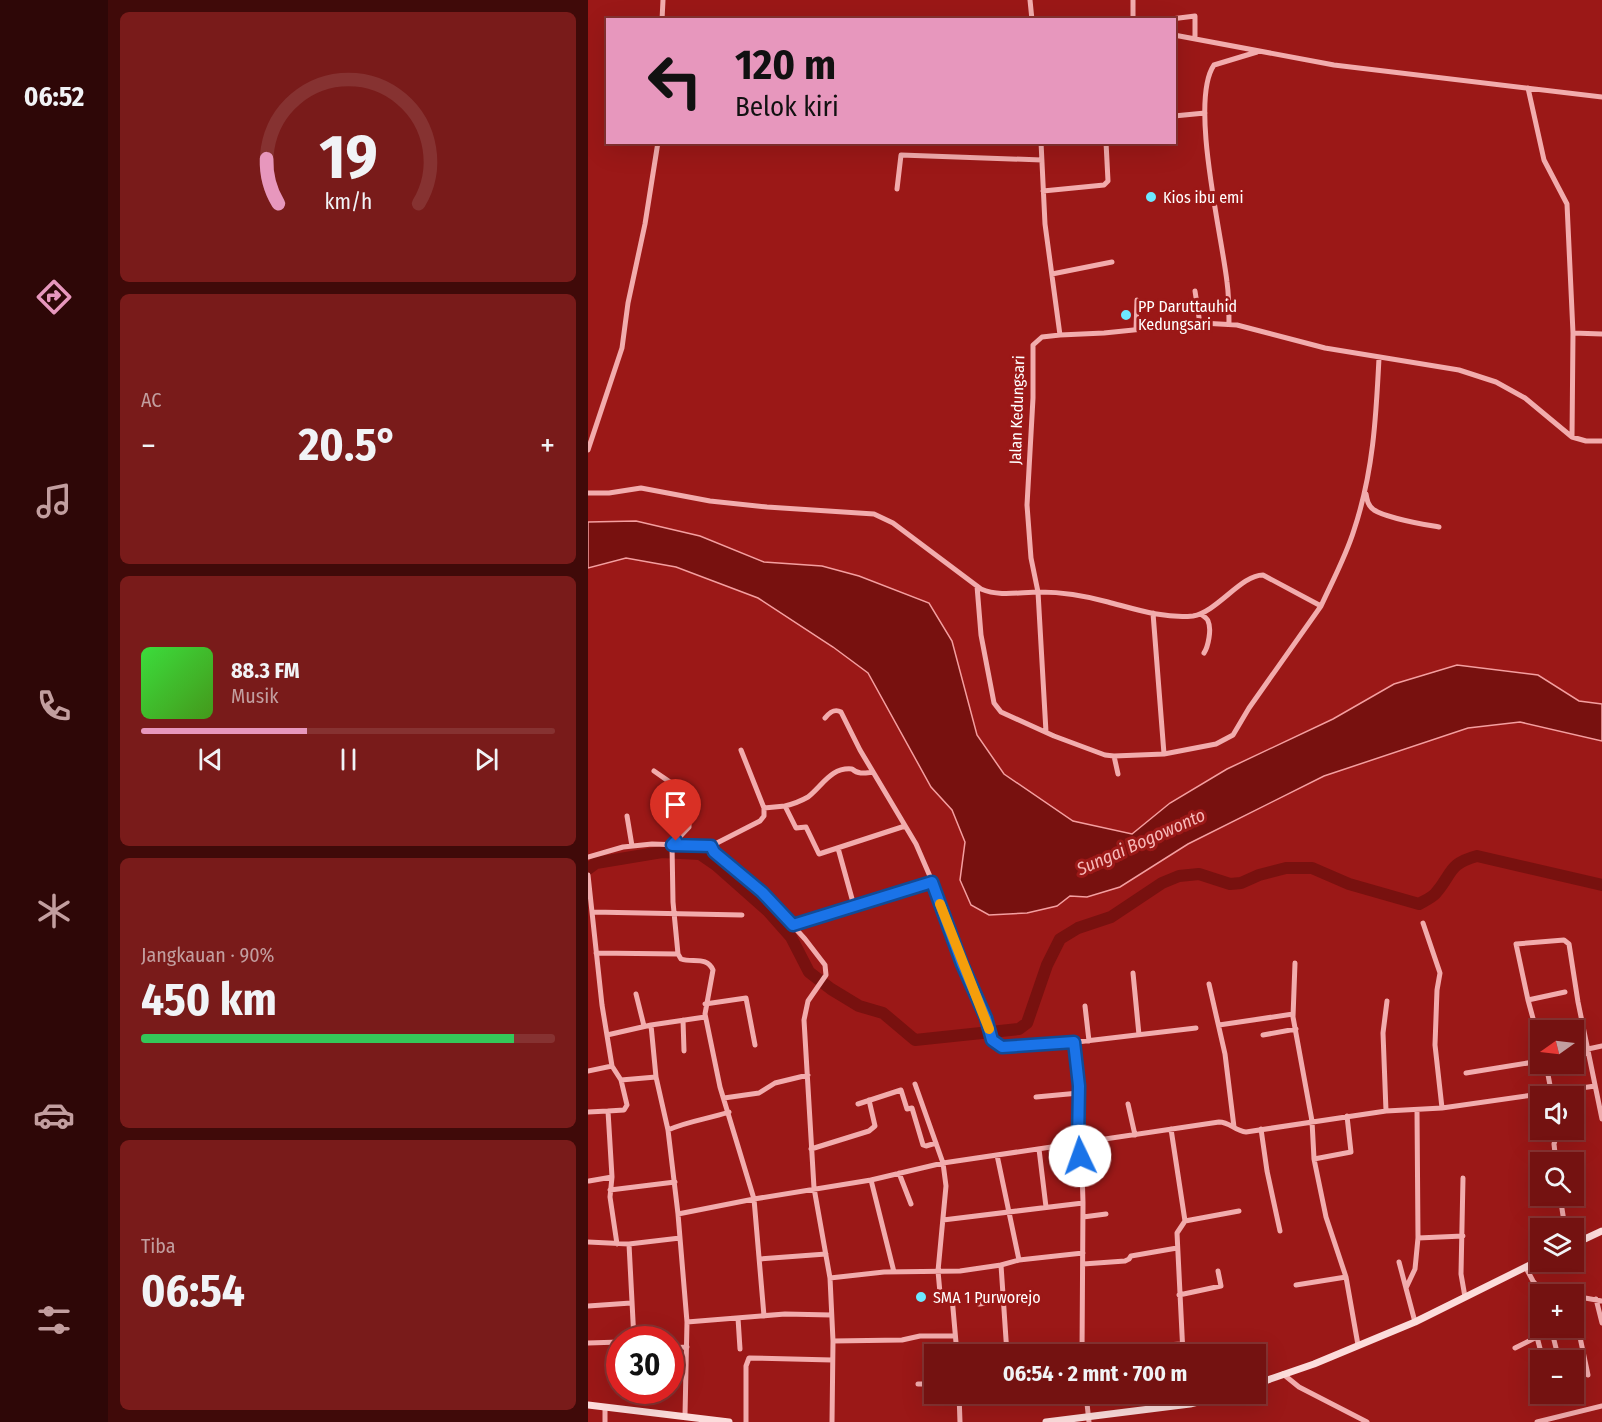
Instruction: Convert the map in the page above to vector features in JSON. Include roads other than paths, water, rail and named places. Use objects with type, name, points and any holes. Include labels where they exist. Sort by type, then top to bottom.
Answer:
[{"type":"main road","points":[[1584,1239],[1602,1231]]},
{"type":"main road","points":[[1266,1380],[1415,1322],[1530,1266]]},
{"type":"main road","points":[[1046,1422],[1088,1420],[1190,1404]]},
{"type":"main road","points":[[588,1405],[729,1422]]},
{"type":"street","points":[[663,0],[663,18]]},
{"type":"street","points":[[1030,0],[1032,18]]},
{"type":"street","points":[[1133,0],[1133,18]]},
{"type":"street","points":[[1176,18],[1195,16],[1195,38]]},
{"type":"street","points":[[1176,35],[1334,65],[1602,97]]},
{"type":"street","points":[[1229,323],[1227,280],[1210,180],[1205,113],[1207,77],[1214,65],[1259,51]]},
{"type":"street","points":[[1528,88],[1544,160],[1567,204],[1573,333],[1572,437]]},
{"type":"street","points":[[1176,116],[1205,113]]},
{"type":"street","points":[[588,450],[622,348],[628,303],[645,224],[658,144]]},
{"type":"street","points":[[1041,144],[1045,224],[1060,335],[1229,323],[1325,348],[1459,370],[1496,382],[1525,398],[1572,437],[1586,441],[1602,441]]},
{"type":"street","points":[[1043,191],[1104,185],[1108,181],[1106,144]]},
{"type":"street","points":[[897,189],[902,155],[1042,160]]},
{"type":"street","points":[[1052,274],[1112,262]]},
{"type":"street","points":[[1195,291],[1200,324]]},
{"type":"street","points":[[1137,300],[1137,330]]},
{"type":"street","points":[[1573,333],[1602,334]]},
{"type":"street","name":"Jalan Kedungsari","points":[[1038,592],[1031,558],[1027,505],[1033,398],[1032,356],[1033,345],[1038,339],[1060,335]]},
{"type":"street","points":[[977,586],[981,635],[994,703],[1001,712],[1080,747],[1114,756],[1164,754],[1216,744],[1233,735],[1249,708],[1321,606],[1353,532],[1366,489],[1377,411],[1379,358]]},
{"type":"street","points":[[588,493],[609,493],[641,488],[710,501],[874,514],[893,523],[977,586],[991,593],[1038,592],[1080,596],[1134,610],[1184,616],[1200,614],[1257,575],[1269,578],[1321,606]]},
{"type":"street","points":[[1366,489],[1367,501],[1374,510],[1439,527]]},
{"type":"street","points":[[1038,592],[1046,732]]},
{"type":"street","points":[[1153,613],[1164,754]]},
{"type":"street","points":[[1200,614],[1208,620],[1209,624],[1208,647],[1204,653]]},
{"type":"street","points":[[825,718],[830,713],[838,710],[841,712],[873,772],[916,844],[995,1044],[1002,1047],[1089,1041],[1196,1028]]},
{"type":"street","points":[[588,857],[600,852],[632,846],[711,846],[760,821],[764,816],[764,808],[741,750]]},
{"type":"street","points":[[1114,756],[1118,774]]},
{"type":"street","points":[[764,808],[785,806],[808,796],[828,777],[843,768],[852,769],[861,774],[873,772]]},
{"type":"street","points":[[654,771],[683,791],[687,804],[689,827],[672,846],[678,954],[686,961],[705,961],[713,970],[705,1004],[705,1017],[724,1098],[754,1199],[764,1316]]},
{"type":"street","points":[[785,806],[796,828],[806,827],[819,854],[905,826]]},
{"type":"street","points":[[627,816],[632,846]]},
{"type":"street","points":[[711,846],[714,852],[762,892],[806,939],[825,965],[826,975],[808,1001],[805,1010],[814,1188],[830,1278],[833,1341],[832,1422]]},
{"type":"street","points":[[838,848],[854,906]]},
{"type":"street","points":[[588,1112],[624,1110],[627,1105],[621,1080],[612,1066],[589,877]]},
{"type":"street","points":[[793,925],[932,882]]},
{"type":"street","points":[[593,912],[742,915]]},
{"type":"street","points":[[1423,923],[1440,973],[1434,1045],[1442,1108]]},
{"type":"street","points":[[1534,1020],[1516,944],[1568,941],[1588,1051],[1598,1088],[1602,1119]]},
{"type":"street","points":[[597,953],[678,954]]},
{"type":"street","points":[[1295,963],[1293,1014],[1312,1121],[1314,1159],[1326,1216],[1346,1277],[1358,1346]]},
{"type":"street","points":[[1133,973],[1139,1035]]},
{"type":"street","points":[[1209,984],[1219,1024],[1234,1128]]},
{"type":"street","points":[[1528,999],[1565,992]]},
{"type":"street","points":[[636,994],[644,1026]]},
{"type":"street","points":[[705,1004],[746,998],[755,1045]]},
{"type":"street","points":[[1386,1111],[1383,1033],[1387,1001]]},
{"type":"street","points":[[1085,1006],[1089,1041]]},
{"type":"street","points":[[1219,1024],[1293,1014]]},
{"type":"street","points":[[607,1035],[644,1026],[705,1017]]},
{"type":"street","points":[[683,1020],[684,1051]]},
{"type":"street","points":[[651,1025],[656,1077],[668,1130],[678,1214],[687,1322],[685,1415]]},
{"type":"street","points":[[1263,1035],[1296,1029]]},
{"type":"street","points":[[1074,1042],[1079,1093],[1078,1143],[1082,1168],[1083,1203],[1082,1344]]},
{"type":"street","points":[[1584,1052],[1602,1046]]},
{"type":"street","points":[[1466,1073],[1530,1063]]},
{"type":"street","points":[[588,1071],[612,1066]]},
{"type":"street","points":[[724,1098],[759,1093],[775,1083],[808,1075]]},
{"type":"street","points":[[621,1080],[656,1077]]},
{"type":"street","points":[[915,1084],[943,1163],[946,1186],[938,1270],[940,1293],[942,1296],[951,1297],[956,1344]]},
{"type":"street","points":[[858,1104],[901,1090],[907,1109],[912,1108],[923,1145],[936,1143]]},
{"type":"street","points":[[1036,1097],[1079,1093]]},
{"type":"street","points":[[678,1214],[814,1188],[871,1180],[943,1163],[1219,1122],[1226,1122],[1246,1132],[1386,1111],[1442,1108],[1530,1098]]},
{"type":"street","points":[[811,1149],[869,1131],[875,1126],[869,1100]]},
{"type":"street","points":[[1128,1104],[1135,1136]]},
{"type":"street","points":[[1406,1288],[1414,1269],[1418,1238],[1417,1110]]},
{"type":"street","points":[[608,1111],[612,1177],[610,1190],[617,1244]]},
{"type":"street","points":[[668,1130],[684,1123],[704,1121],[729,1112]]},
{"type":"street","points":[[1314,1159],[1351,1152],[1347,1116]]},
{"type":"street","points":[[1171,1129],[1185,1221]]},
{"type":"street","points":[[1260,1129],[1280,1232]]},
{"type":"street","points":[[1040,1149],[1046,1207]]},
{"type":"street","points":[[997,1155],[1019,1260]]},
{"type":"street","points":[[899,1173],[911,1204]]},
{"type":"street","points":[[589,1181],[612,1177]]},
{"type":"street","points":[[1463,1178],[1461,1274],[1465,1297]]},
{"type":"street","points":[[871,1180],[894,1272]]},
{"type":"street","points":[[610,1190],[675,1182]]},
{"type":"street","points":[[943,1220],[1083,1203]]},
{"type":"street","points":[[1182,1344],[1176,1233],[1185,1221],[1239,1211]]},
{"type":"street","points":[[1083,1217],[1106,1214]]},
{"type":"street","points":[[1418,1238],[1463,1236]]},
{"type":"street","points":[[588,1242],[629,1244],[680,1238]]},
{"type":"street","points":[[629,1244],[633,1326]]},
{"type":"street","points":[[1083,1264],[1125,1261],[1131,1256],[1177,1248]]},
{"type":"street","points":[[830,1278],[894,1272],[960,1271],[1019,1260],[1083,1253]]},
{"type":"street","points":[[760,1259],[826,1254]]},
{"type":"street","points":[[1399,1262],[1415,1322]]},
{"type":"street","points":[[1000,1265],[1006,1344]]},
{"type":"street","points":[[1526,1268],[1536,1284]]},
{"type":"street","points":[[1179,1295],[1222,1286],[1218,1271]]},
{"type":"street","points":[[1296,1285],[1346,1277]]},
{"type":"street","points":[[1584,1298],[1599,1300],[1602,1323]]},
{"type":"street","points":[[979,1304],[1002,1301]]},
{"type":"street","points":[[588,1306],[632,1303]]},
{"type":"street","points":[[687,1322],[785,1314],[831,1315]]},
{"type":"street","points":[[738,1318],[740,1348]]},
{"type":"street","points":[[833,1341],[902,1340],[920,1336],[955,1336]]},
{"type":"street","points":[[1515,1348],[1535,1338]]},
{"type":"street","points":[[1580,1338],[1588,1375]]},
{"type":"street","points":[[588,1343],[606,1342]]},
{"type":"street","points":[[746,1422],[746,1366],[749,1358],[832,1360]]},
{"type":"street","points":[[1283,1374],[1299,1387],[1367,1422]]},
{"type":"street","points":[[918,1384],[924,1384]]},
{"type":"street","points":[[959,1404],[960,1422]]},
{"type":"street","points":[[1087,1404],[1088,1420]]},
{"type":"street","points":[[1536,1422],[1562,1419],[1602,1406]]},
{"type":"street","points":[[605,1407],[605,1422]]},
{"type":"water","name":"Sungai Bogowonto","points":[[636,521],[700,536],[764,562],[822,566],[859,576],[929,603],[952,641],[977,735],[1004,774],[1073,821],[1132,834],[1170,803],[1227,769],[1333,719],[1394,684],[1457,665],[1538,675],[1579,701],[1602,704],[1602,741],[1520,722],[1468,728],[1324,776],[1188,844],[1120,887],[1087,897],[1070,896],[1057,906],[1027,913],[989,915],[971,905],[960,880],[965,842],[952,810],[931,787],[868,673],[758,598],[676,567],[626,558],[588,568],[588,522]]},
{"type":"waterway","points":[[588,869],[596,863],[662,852],[700,854],[716,865],[768,911],[791,937],[809,972],[859,1006],[883,1013],[915,1040],[1019,1029],[1027,1023],[1047,965],[1060,939],[1078,928],[1111,917],[1162,883],[1179,876],[1199,874],[1230,884],[1241,883],[1259,875],[1286,868],[1312,868],[1349,884],[1419,904],[1435,894],[1455,866],[1477,856],[1602,885]]},
{"type":"place","name":"Kios ibu emi","points":[[1151,197]]},
{"type":"place","name":"PP Daruttauhid Kedungsari","points":[[1126,315]]},
{"type":"place","name":"SMA 1 Purworejo","points":[[921,1297]]}]
